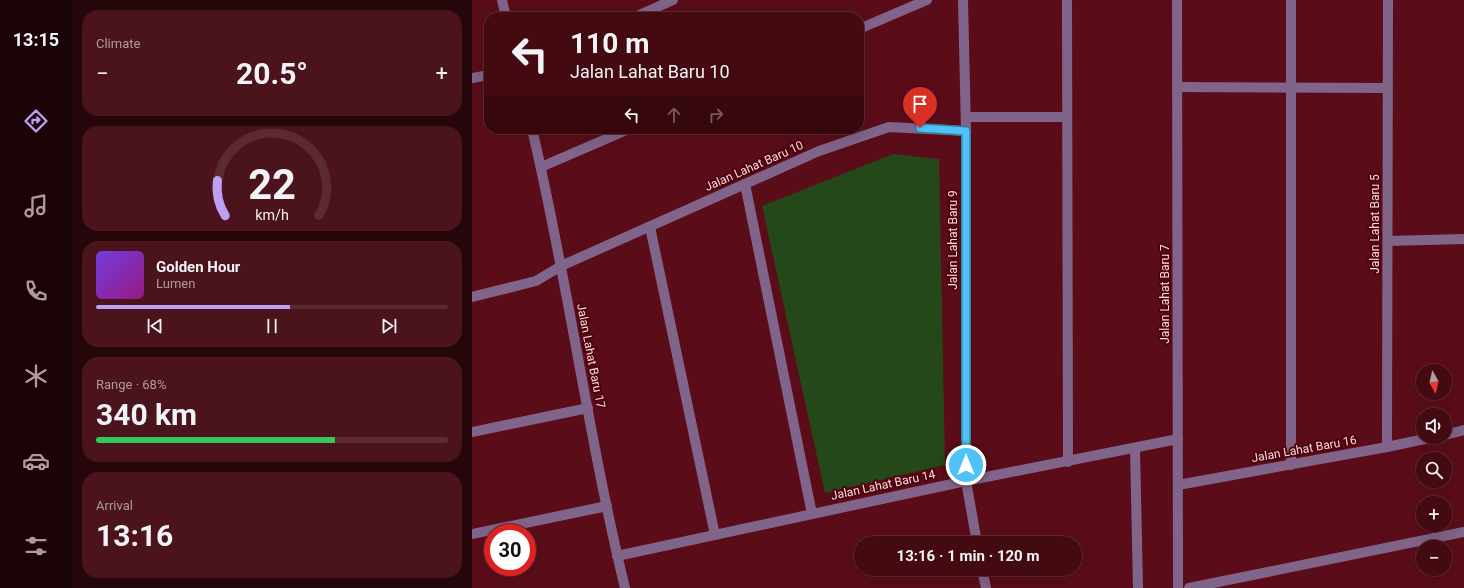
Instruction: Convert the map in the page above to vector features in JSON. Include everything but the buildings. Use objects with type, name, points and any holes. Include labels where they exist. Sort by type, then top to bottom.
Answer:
[{"type":"street","points":[[502,0],[505,12]]},
{"type":"street","points":[[646,12],[673,0]]},
{"type":"street","points":[[864,28],[927,0]]},
{"type":"street","name":"Jalan Lahat Baru 9","points":[[963,0],[966,117],[966,481],[976,536]]},
{"type":"street","points":[[1067,0],[1068,462]]},
{"type":"street","name":"Jalan Lahat Baru 7","points":[[1177,0],[1178,588]]},
{"type":"street","points":[[1291,0],[1291,465]]},
{"type":"street","name":"Jalan Lahat Baru 5","points":[[1387,447],[1388,0]]},
{"type":"street","points":[[472,78],[484,76]]},
{"type":"street","points":[[1177,87],[1388,88]]},
{"type":"street","points":[[966,117],[1067,117]]},
{"type":"street","name":"Jalan Lahat Baru 10","points":[[472,297],[536,281],[561,266],[819,151],[890,127],[966,131]]},
{"type":"street","name":"Jalan Lahat Baru 17","points":[[533,134],[561,266],[617,556],[625,588]]},
{"type":"street","points":[[541,167],[617,134]]},
{"type":"street","points":[[746,184],[812,514]]},
{"type":"street","points":[[650,227],[715,535]]},
{"type":"street","points":[[1388,241],[1464,239]]},
{"type":"street","points":[[472,432],[588,408]]},
{"type":"street","points":[[1452,433],[1464,430]]},
{"type":"street","name":"Jalan Lahat Baru 14","points":[[617,556],[966,481],[1178,439]]},
{"type":"street","name":"Jalan Lahat Baru 16","points":[[1178,485],[1416,441]]},
{"type":"street","points":[[1136,448],[1138,588]]},
{"type":"street","points":[[472,534],[607,506]]},
{"type":"street","points":[[1189,588],[1464,532]]},
{"type":"street","points":[[982,576],[983,587]]},
{"type":"green space","points":[[893,154],[939,159],[945,465],[825,493],[762,206]]},
{"type":"route","points":[[920,128],[966,131],[966,465]]}]
